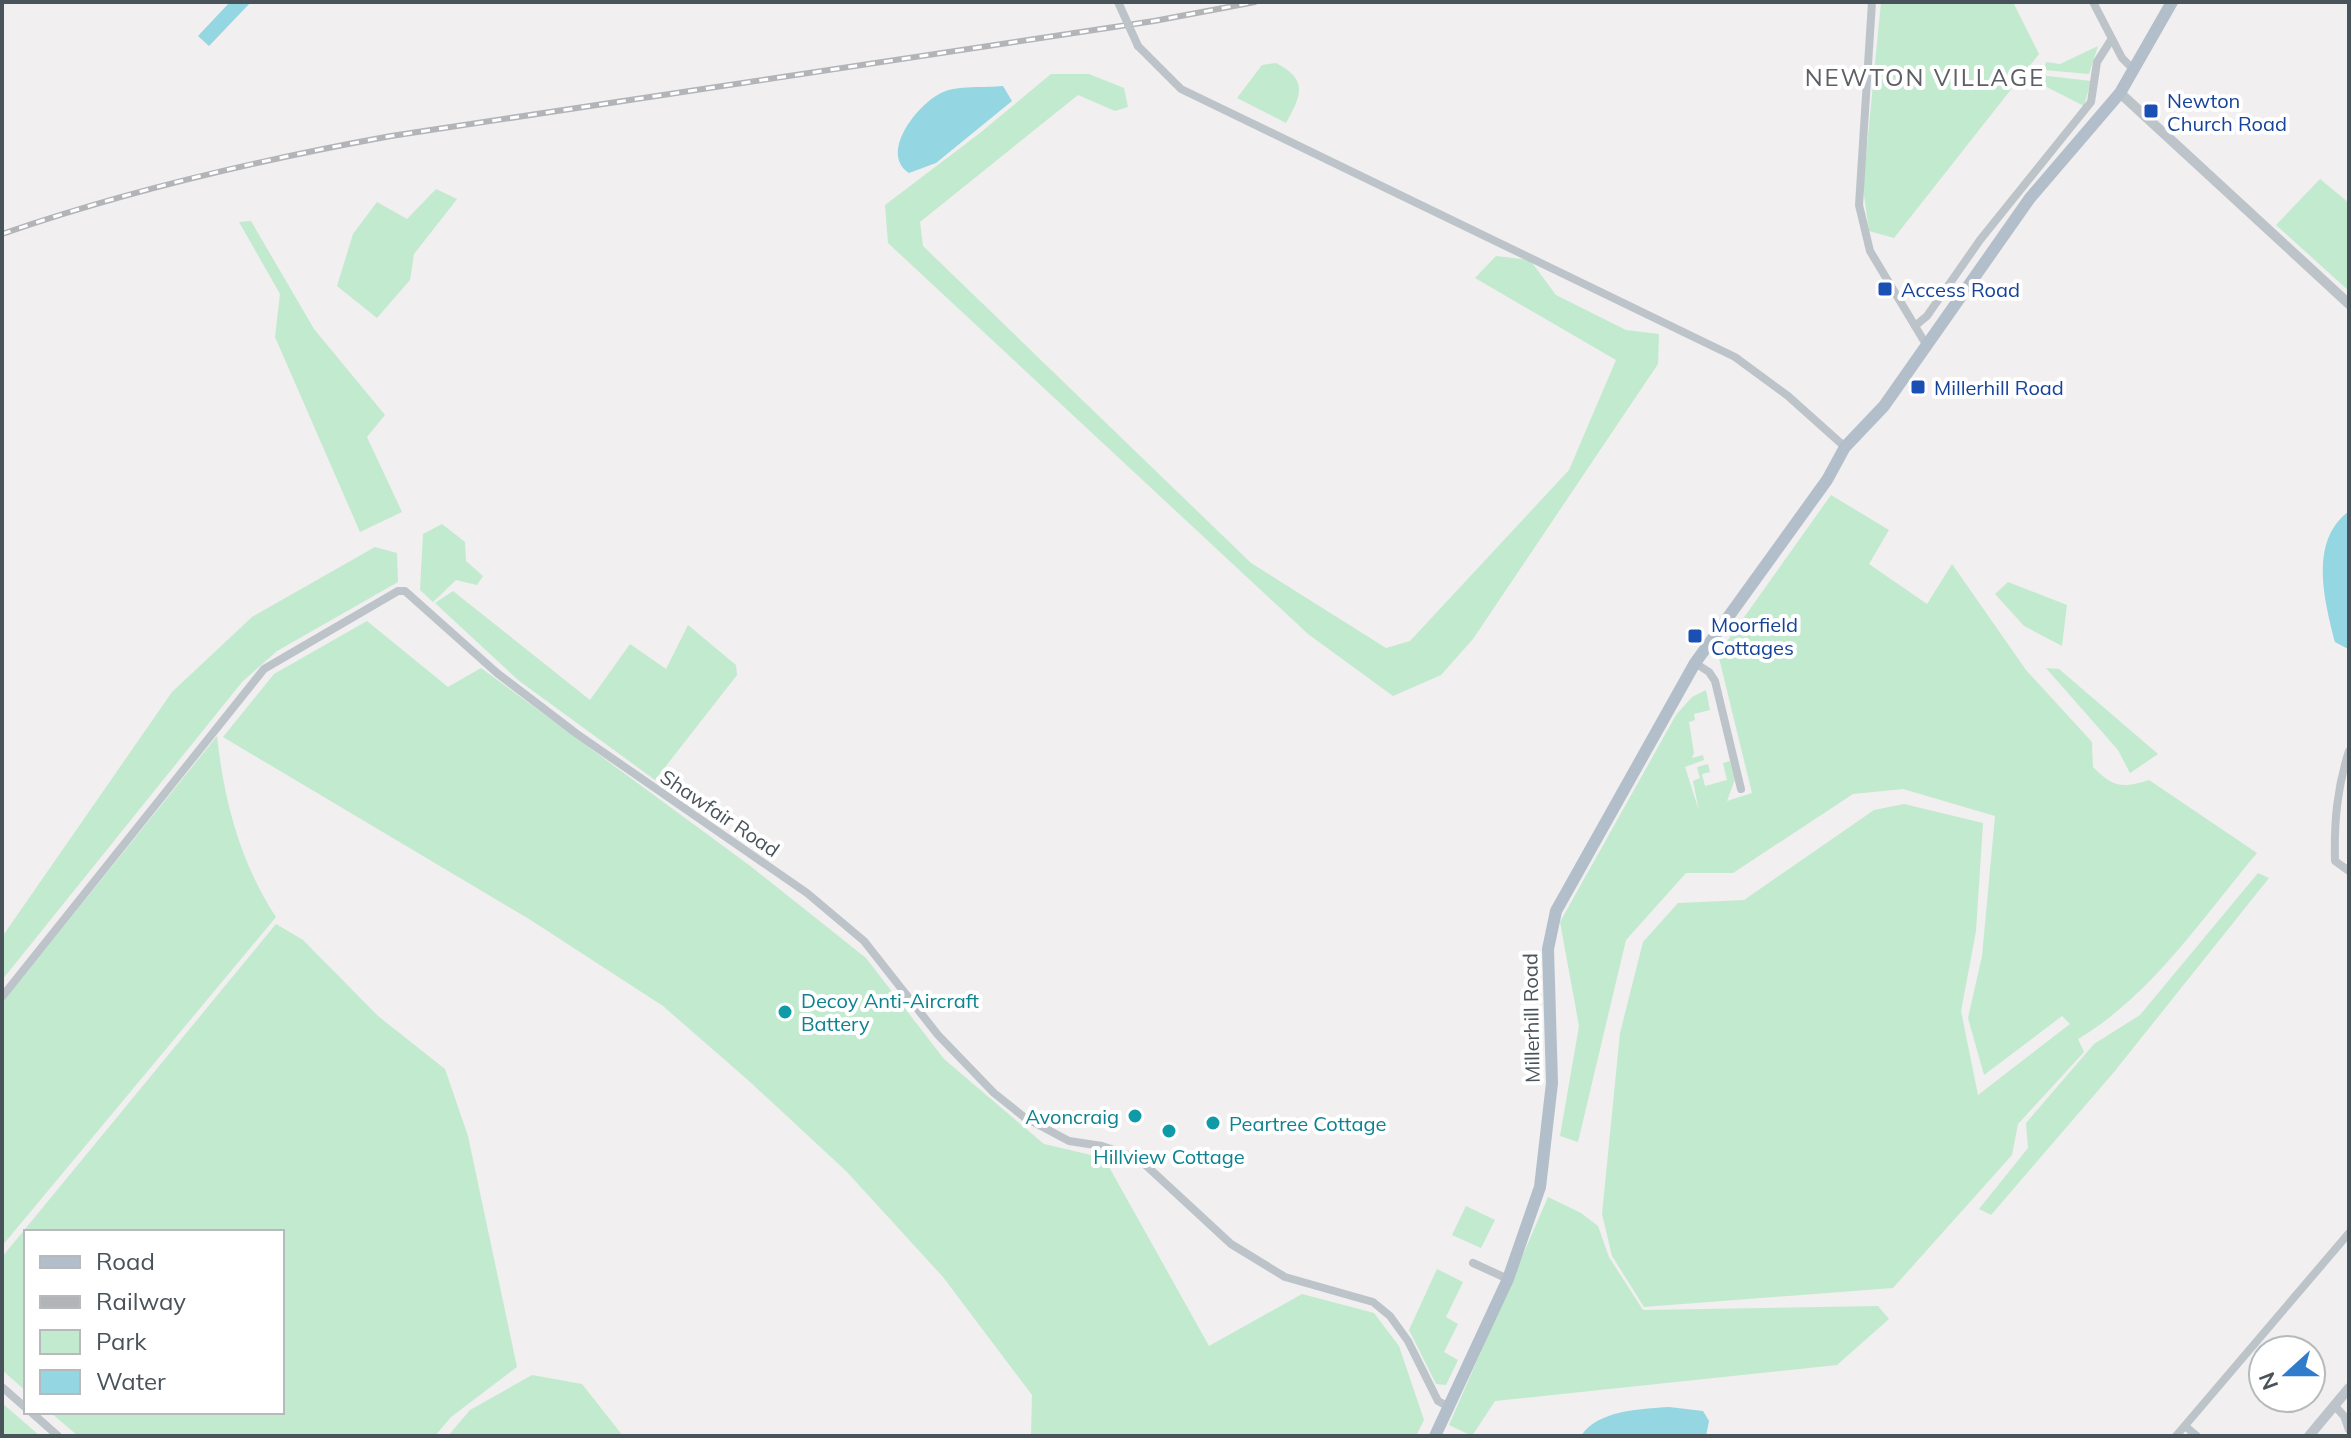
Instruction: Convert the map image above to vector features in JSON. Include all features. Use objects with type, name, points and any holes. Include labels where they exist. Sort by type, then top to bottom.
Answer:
[{"type":"main road","name":"Millerhill Road","points":[[1435,1436],[1528,1230],[1545,1161],[1552,1083],[1548,949],[1556,911],[1695,663],[1827,480],[1845,447],[1884,406],[1956,299],[2030,198],[2120,93],[2172,2]]},
{"type":"street","points":[[1118,2],[1138,46],[1181,89],[1735,357],[1788,396],[1845,447]]},
{"type":"street","points":[[1872,2],[1859,205],[1870,251],[1927,346]]},
{"type":"street","points":[[2093,2],[2111,40],[2133,69]]},
{"type":"street","points":[[1915,326],[1927,316],[1980,240],[2091,102],[2097,62],[2111,40]]},
{"type":"street","points":[[2120,93],[2349,304]]},
{"type":"street","name":"Shawfair Road","points":[[2,997],[264,669],[398,591],[405,591],[497,673],[577,734],[819,902],[864,941],[938,1035],[994,1093],[1024,1117],[1069,1141],[1102,1146],[1138,1158],[1231,1244],[1272,1270],[1373,1302],[1390,1316],[1408,1341],[1438,1401],[1449,1407]]},
{"type":"street","points":[[1695,663],[1709,672],[1715,681],[1741,789]]},
{"type":"street","points":[[2349,751],[2338,786],[2335,861],[2349,871]]},
{"type":"street","points":[[2338,786],[2349,788]]},
{"type":"street","points":[[2176,1436],[2349,1233]]},
{"type":"street","points":[[1473,1263],[1508,1279]]},
{"type":"street","points":[[2,1387],[24,1406]]},
{"type":"street","points":[[2309,1436],[2349,1388]]},
{"type":"street","points":[[2334,1405],[2344,1416],[2349,1430]]},
{"type":"street","points":[[33,1414],[58,1436]]},
{"type":"street","points":[[2185,1426],[2197,1436]]},
{"type":"green space","points":[[1881,2],[2013,2],[2039,54],[1894,238],[1869,231],[1863,188]]},
{"type":"green space","points":[[2098,46],[2089,74],[2044,70],[2046,62],[2060,64]]},
{"type":"green space","points":[[1276,63],[1287,69],[1298,82],[1298,97],[1286,123],[1237,98],[1262,65]]},
{"type":"green space","points":[[1051,74],[1089,74],[1124,88],[1128,107],[1115,111],[1078,95],[920,222],[923,246],[1251,563],[1386,648],[1410,641],[1569,470],[1616,360],[1475,278],[1496,256],[1530,260],[1556,295],[1626,330],[1659,334],[1658,364],[1473,639],[1441,675],[1393,696],[1308,634],[888,243],[885,205]]},
{"type":"green space","points":[[2039,75],[2091,81],[2084,106],[2035,81]]},
{"type":"green space","points":[[2320,179],[2349,203],[2349,291],[2276,225]]},
{"type":"green space","points":[[436,189],[457,199],[414,254],[410,280],[377,318],[337,286],[353,234],[377,202],[407,219]]},
{"type":"green space","points":[[251,221],[314,329],[385,415],[367,437],[402,512],[360,532],[275,337],[280,294],[239,222]]},
{"type":"green space","points":[[1831,495],[1889,530],[1869,564],[1927,604],[1952,564],[2026,670],[2092,742],[2093,767],[2100,774],[2124,785],[2149,780],[2257,853],[2152,978],[2129,1001],[2078,1039],[2084,1052],[2018,1124],[2012,1155],[1893,1288],[1644,1307],[1612,1256],[1602,1214],[1620,1033],[1643,942],[1678,903],[1744,900],[1874,810],[1904,804],[1983,823],[1976,931],[1961,1011],[1978,1095],[2070,1024],[2062,1016],[1984,1075],[1968,1018],[1982,956],[1995,816],[1903,789],[1853,794],[1733,873],[1686,873],[1626,940],[1578,1142],[1560,1136],[1579,1026],[1560,922],[1676,715],[1692,697],[1706,690],[1710,710],[1694,714],[1695,720],[1689,722],[1694,753],[1692,758],[1703,755],[1704,760],[1685,767],[1699,811],[1693,781],[1700,778],[1697,767],[1708,764],[1710,772],[1702,774],[1705,786],[1727,780],[1723,763],[1730,761],[1735,779],[1727,801],[1752,793],[1718,654]]},
{"type":"green space","points":[[442,524],[465,542],[466,561],[483,576],[477,585],[456,580],[433,602],[420,590],[423,534]]},
{"type":"green space","points":[[375,547],[397,553],[398,582],[277,651],[242,682],[2,980],[2,937],[172,692],[252,617]]},
{"type":"green space","points":[[2008,582],[2067,605],[2062,646],[2024,626],[1995,594]]},
{"type":"green space","points":[[453,591],[590,700],[630,644],[666,669],[688,625],[736,665],[737,675],[655,780],[518,680],[435,603]]},
{"type":"green space","points":[[367,621],[448,687],[481,668],[749,865],[866,958],[944,1059],[1044,1144],[1104,1158],[1209,1346],[1302,1294],[1374,1313],[1399,1346],[1424,1420],[1416,1436],[1031,1436],[1032,1395],[943,1277],[846,1171],[663,1006],[529,919],[223,737],[274,674]]},
{"type":"green space","points":[[2046,668],[2059,669],[2158,754],[2130,773],[2118,750]]},
{"type":"green space","points":[[217,736],[229,807],[243,853],[276,917],[2,1246],[2,1003]]},
{"type":"green space","points":[[2258,873],[2269,878],[2114,1072],[1991,1215],[1979,1209],[2028,1148],[2026,1123],[2094,1044],[2140,1015]]},
{"type":"green space","points":[[276,924],[303,940],[378,1016],[445,1069],[468,1136],[517,1367],[451,1417],[435,1436],[78,1436],[52,1414],[284,1414],[284,1230],[24,1230]]},
{"type":"green space","points":[[1548,1197],[1581,1213],[1598,1226],[1609,1257],[1643,1310],[1878,1306],[1889,1319],[1837,1365],[1495,1401],[1472,1436],[1449,1425]]},
{"type":"green space","points":[[1466,1206],[1495,1220],[1481,1248],[1452,1235]]},
{"type":"green space","points":[[24,1230],[24,1389],[2,1370],[2,1257]]},
{"type":"green space","points":[[1437,1269],[1463,1282],[1446,1317],[1458,1324],[1444,1352],[1458,1360],[1446,1385],[1436,1384],[1409,1330]]},
{"type":"green space","points":[[532,1375],[582,1384],[623,1436],[448,1436],[470,1410]]},
{"type":"green space","points":[[2,1403],[40,1436],[2,1436]]},
{"type":"water","points":[[230,2],[251,2],[209,46],[198,36]]},
{"type":"water","points":[[1003,86],[1012,101],[936,163],[909,173],[901,164],[898,154],[905,130],[912,118],[932,99],[955,89]]},
{"type":"water","points":[[2349,511],[2348,649],[2335,642],[2323,572],[2328,538],[2336,523]]},
{"type":"water","points":[[1669,1407],[1703,1411],[1709,1421],[1706,1436],[1581,1436],[1588,1427],[1620,1412]]},
{"type":"railway","points":[[2,234],[195,178],[391,136],[1154,21],[1255,2]]},
{"type":"place","name":"Newton Church Road","points":[[2151,111]]},
{"type":"place","name":"Access Road","points":[[1885,289]]},
{"type":"place","name":"Millerhill Road","points":[[1918,387]]},
{"type":"place","name":"Moorfield Cottages","points":[[1695,636]]},
{"type":"place","name":"Decoy Anti-Aircraft Battery","points":[[785,1012]]},
{"type":"place","name":"Avoncraig","points":[[1135,1116]]},
{"type":"place","name":"Peartree Cottage","points":[[1213,1123]]},
{"type":"place","name":"Hillview Cottage","points":[[1169,1131]]},
{"type":"district","name":"NEWTON VILLAGE","points":[[1925,77]]}]
